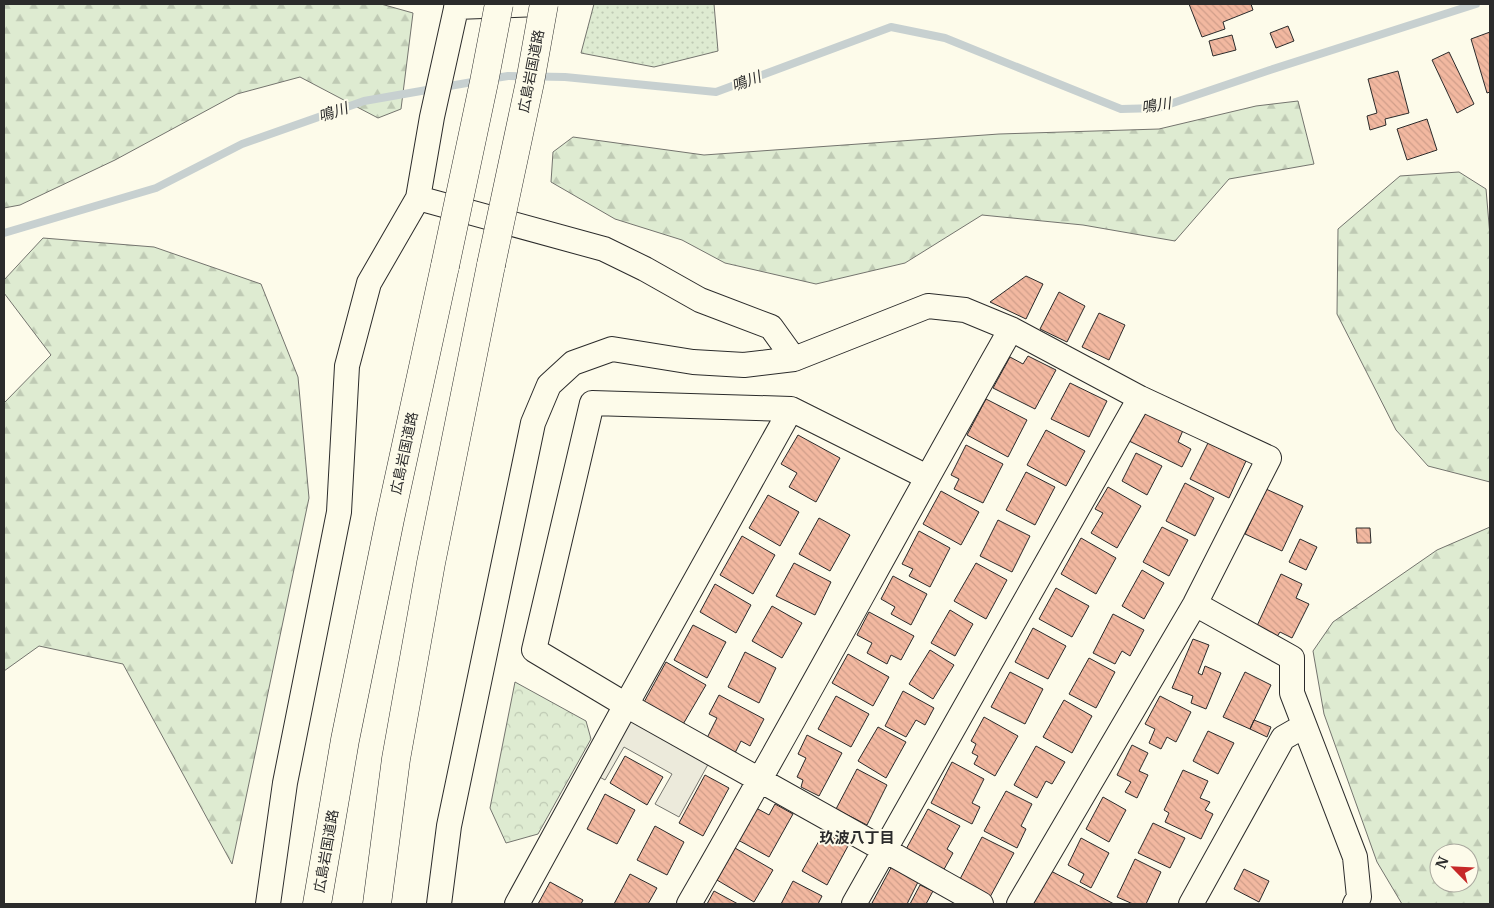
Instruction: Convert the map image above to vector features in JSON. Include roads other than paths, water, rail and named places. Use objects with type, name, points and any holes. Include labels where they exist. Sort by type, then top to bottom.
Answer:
[{"type":"highway","name":"広島岩国道路","points":[[317,904],[351,711],[499,4]]},
{"type":"highway","name":"広島岩国道路","points":[[376,904],[396,760],[431,563],[530,82],[544,4]]},
{"type":"street","points":[[268,904],[285,782],[339,512],[347,366],[369,283],[418,198],[432,117],[456,5],[540,4]]},
{"type":"street","points":[[418,198],[604,249],[645,269],[700,300],[771,327],[794,359]]},
{"type":"street","points":[[439,904],[450,826],[533,423],[550,385],[573,363],[612,349],[702,363],[744,365],[794,359],[928,306],[965,310],[1011,329],[1140,398],[1269,458],[1194,604],[1019,904]]},
{"type":"street","points":[[689,904],[1011,329]]},
{"type":"street","points":[[854,904],[1140,398]]},
{"type":"street","points":[[927,477],[791,408],[592,403],[534,650],[626,705],[981,904]]},
{"type":"street","points":[[517,904],[791,408]]},
{"type":"street","points":[[1194,604],[1292,658],[1292,694],[1355,857],[1359,897],[1355,904]]},
{"type":"street","points":[[1192,904],[1282,738],[1304,726]]},
{"type":"waterway","name":"鳴川","points":[[489,79],[508,76],[565,77],[716,92],[891,27],[945,38],[1121,109],[1158,108],[1476,4]]},
{"type":"waterway","name":"鳴川","points":[[4,233],[156,188],[242,144],[364,101],[478,81]]},
{"type":"district","name":"玖波八丁目","points":[[857,837]]}]
